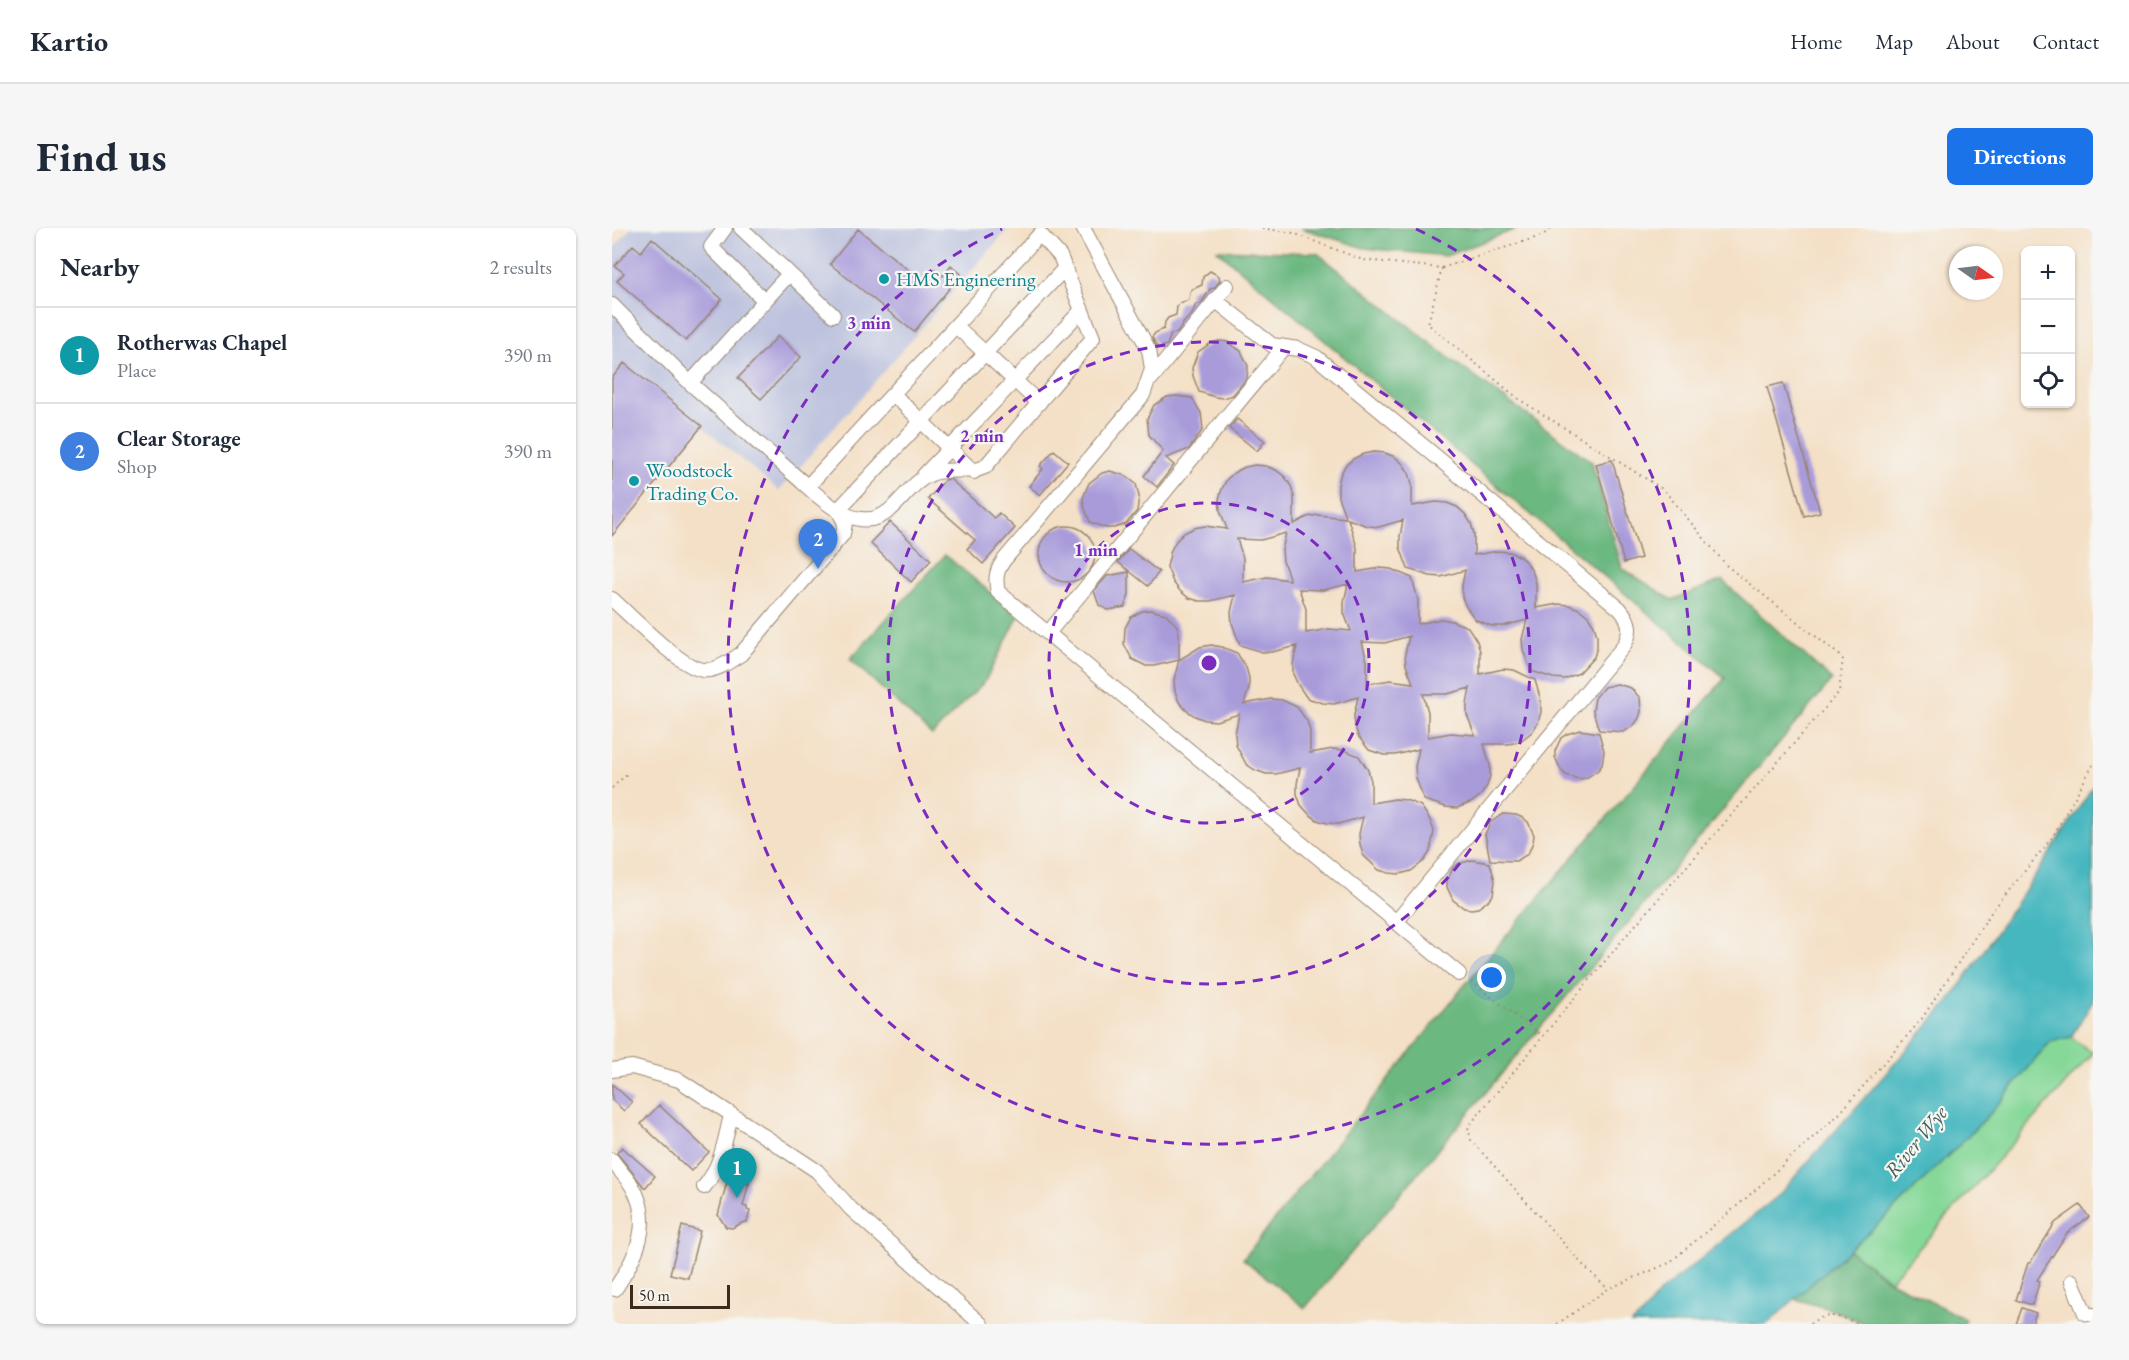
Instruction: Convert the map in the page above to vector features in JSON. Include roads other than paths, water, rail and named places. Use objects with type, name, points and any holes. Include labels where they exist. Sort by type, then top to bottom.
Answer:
[{"type":"street","points":[[725,228],[711,247],[765,301]]},
{"type":"street","points":[[741,228],[833,315]]},
{"type":"street","points":[[1083,228],[1149,350],[1152,369],[1150,380]]},
{"type":"street","points":[[808,486],[1040,234],[1060,256],[1093,338],[985,467],[974,472],[947,470],[931,474],[917,483]]},
{"type":"street","points":[[838,510],[1065,268]]},
{"type":"street","points":[[690,383],[789,274]]},
{"type":"street","points":[[1227,286],[1150,380],[1143,395],[1004,560],[997,571],[998,592],[1459,974]]},
{"type":"street","points":[[1215,300],[1272,345],[1298,349],[1316,357],[1620,609],[1629,622],[1629,637],[1623,647],[1396,922]]},
{"type":"street","points":[[612,305],[690,383],[792,473],[838,510],[850,517],[865,520],[876,519],[889,511],[1082,310]]},
{"type":"street","points":[[956,326],[1039,403]]},
{"type":"street","points":[[1049,632],[1284,347]]},
{"type":"street","points":[[893,394],[974,472]]},
{"type":"street","points":[[612,599],[687,664],[704,670],[722,666],[741,654],[843,534],[845,523],[838,510]]},
{"type":"street","points":[[612,1070],[632,1067],[679,1080],[817,1171],[851,1209],[981,1324]]},
{"type":"street","points":[[704,1187],[721,1157],[731,1115]]},
{"type":"street","points":[[612,1160],[632,1187],[640,1206],[642,1221],[639,1248],[615,1289]]},
{"type":"street","points":[[2072,1281],[2085,1313],[2093,1315]]},
{"type":"water","name":"River Wye","points":[[2093,786],[2093,1001],[2071,1037],[2050,1042],[1989,1115],[1889,1214],[1767,1324],[1631,1324],[1643,1314],[1660,1292],[1778,1196],[1948,1003]]},
{"type":"place","name":"HMS Engineering","points":[[884,279]]},
{"type":"place","name":"Woodstock Trading Co.","points":[[634,481]]},
{"type":"place","name":"Clear Storage","points":[[818,569]]},
{"type":"place","name":"Rotherwas Chapel","points":[[737,1198]]}]
